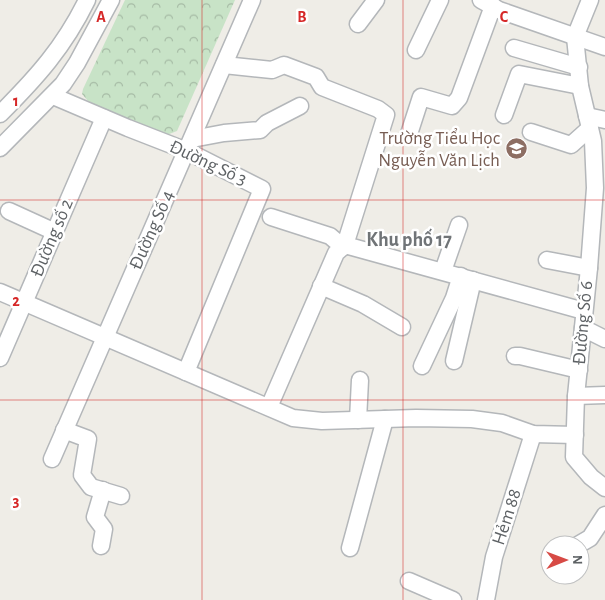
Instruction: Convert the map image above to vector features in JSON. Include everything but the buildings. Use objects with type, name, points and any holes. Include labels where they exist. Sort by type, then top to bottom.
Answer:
[{"type":"street","points":[[0,114],[37,77],[58,51],[86,0]]},
{"type":"street","points":[[0,148],[53,96],[77,63],[111,0]]},
{"type":"street","name":"Đường Số 4","points":[[52,459],[252,0]]},
{"type":"street","points":[[358,24],[376,0]]},
{"type":"street","points":[[416,50],[440,0]]},
{"type":"street","name":"Đường Số 6","points":[[590,0],[575,37],[580,86],[600,179],[576,396],[574,457],[591,477],[605,488]]},
{"type":"street","points":[[409,134],[421,97],[452,106],[459,98],[487,3],[605,47]]},
{"type":"street","points":[[514,48],[579,67]]},
{"type":"street","points":[[224,65],[272,70],[284,66],[316,77],[322,87],[378,109],[386,115],[344,246],[336,253],[269,407]]},
{"type":"street","points":[[504,115],[519,74],[580,86]]},
{"type":"street","name":"Đường Số 3","points":[[53,96],[104,118],[189,145],[262,188],[186,372]]},
{"type":"street","points":[[189,145],[224,133],[260,130],[267,123],[300,106]]},
{"type":"street","name":"Đường số 2","points":[[0,358],[104,118]]},
{"type":"street","points":[[532,132],[572,145],[589,122],[605,120]]},
{"type":"street","points":[[9,211],[55,232]]},
{"type":"street","points":[[271,217],[330,236],[344,246],[584,311]]},
{"type":"street","points":[[443,272],[459,225]]},
{"type":"street","points":[[547,260],[589,268]]},
{"type":"street","points":[[454,361],[467,278]]},
{"type":"street","points":[[422,366],[454,298],[467,278]]},
{"type":"street","points":[[321,286],[363,304],[402,327]]},
{"type":"street","points":[[0,292],[293,418],[322,422],[384,419],[472,419],[502,423],[533,434],[575,435]]},
{"type":"street","points":[[583,328],[605,339]]},
{"type":"street","points":[[515,356],[579,370]]},
{"type":"street","points":[[358,420],[360,380]]},
{"type":"street","points":[[576,396],[605,395]]},
{"type":"street","points":[[350,548],[384,419]]},
{"type":"street","points":[[64,430],[88,439],[82,476],[91,487],[121,496]]},
{"type":"street","name":"Hẻm 88","points":[[486,600],[494,557],[533,434]]},
{"type":"street","points":[[101,546],[104,529],[96,517],[103,490]]},
{"type":"street","points":[[590,538],[605,515]]},
{"type":"street","points":[[409,581],[452,600]]},
{"type":"green space","points":[[125,0],[235,0],[177,131],[164,136],[88,101],[82,94]]},
{"type":"place","name":"Trường Tiểu Học Nguyễn Văn Lịch","points":[[516,149]]},
{"type":"district","name":"Khu phố 17","points":[[409,240]]}]
